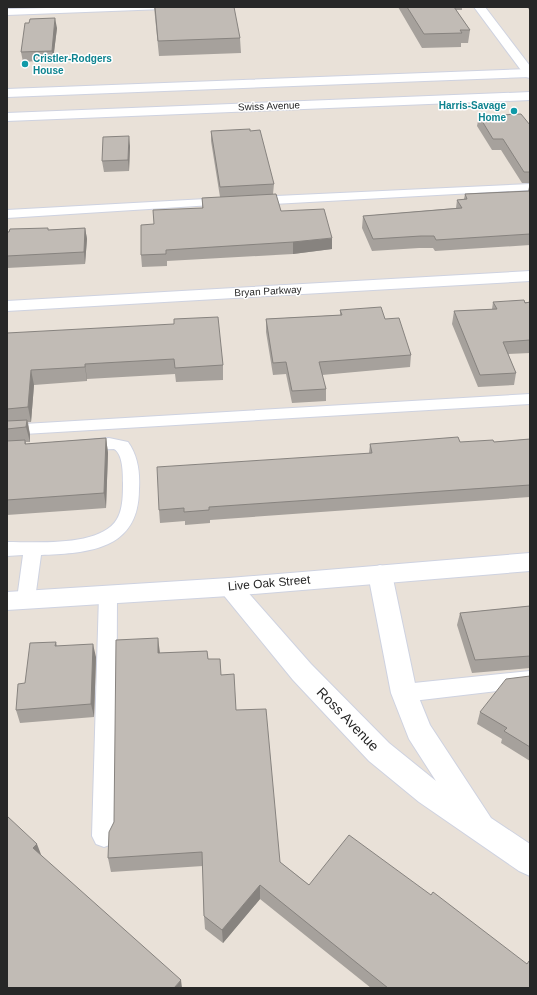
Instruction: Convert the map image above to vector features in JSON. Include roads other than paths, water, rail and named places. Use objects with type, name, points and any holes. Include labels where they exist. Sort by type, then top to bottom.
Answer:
[{"type":"street","points":[[479,7],[530,73]]},
{"type":"street","name":"Swiss Avenue","points":[[7,93],[530,73]]},
{"type":"street","points":[[245,84],[251,107]]},
{"type":"street","name":"Swiss Avenue","points":[[7,116],[530,96]]},
{"type":"street","name":"Bryan Parkway","points":[[7,306],[530,276]]},
{"type":"street","name":"Live Oak Street","points":[[17,600],[108,595],[530,562]]},
{"type":"street","name":"Ross Avenue","points":[[380,574],[404,693],[419,732],[486,831]]},
{"type":"street","name":"Ross Avenue","points":[[229,586],[302,672],[379,752],[429,793],[530,861]]},
{"type":"lane","points":[[7,12],[164,7]]},
{"type":"lane","points":[[7,214],[530,187]]},
{"type":"lane","points":[[7,430],[530,399]]},
{"type":"lane","points":[[7,549],[82,544],[106,538],[118,530],[126,520],[130,506],[130,461],[126,450],[121,445],[113,444],[68,446]]},
{"type":"lane","points":[[17,600],[33,548]]},
{"type":"lane","points":[[104,836],[108,595]]},
{"type":"lane","points":[[404,693],[530,679]]},
{"type":"place","name":"Cristler-Rodgers House","points":[[25,64]]},
{"type":"place","name":"Harris-Savage Home","points":[[514,111]]}]
